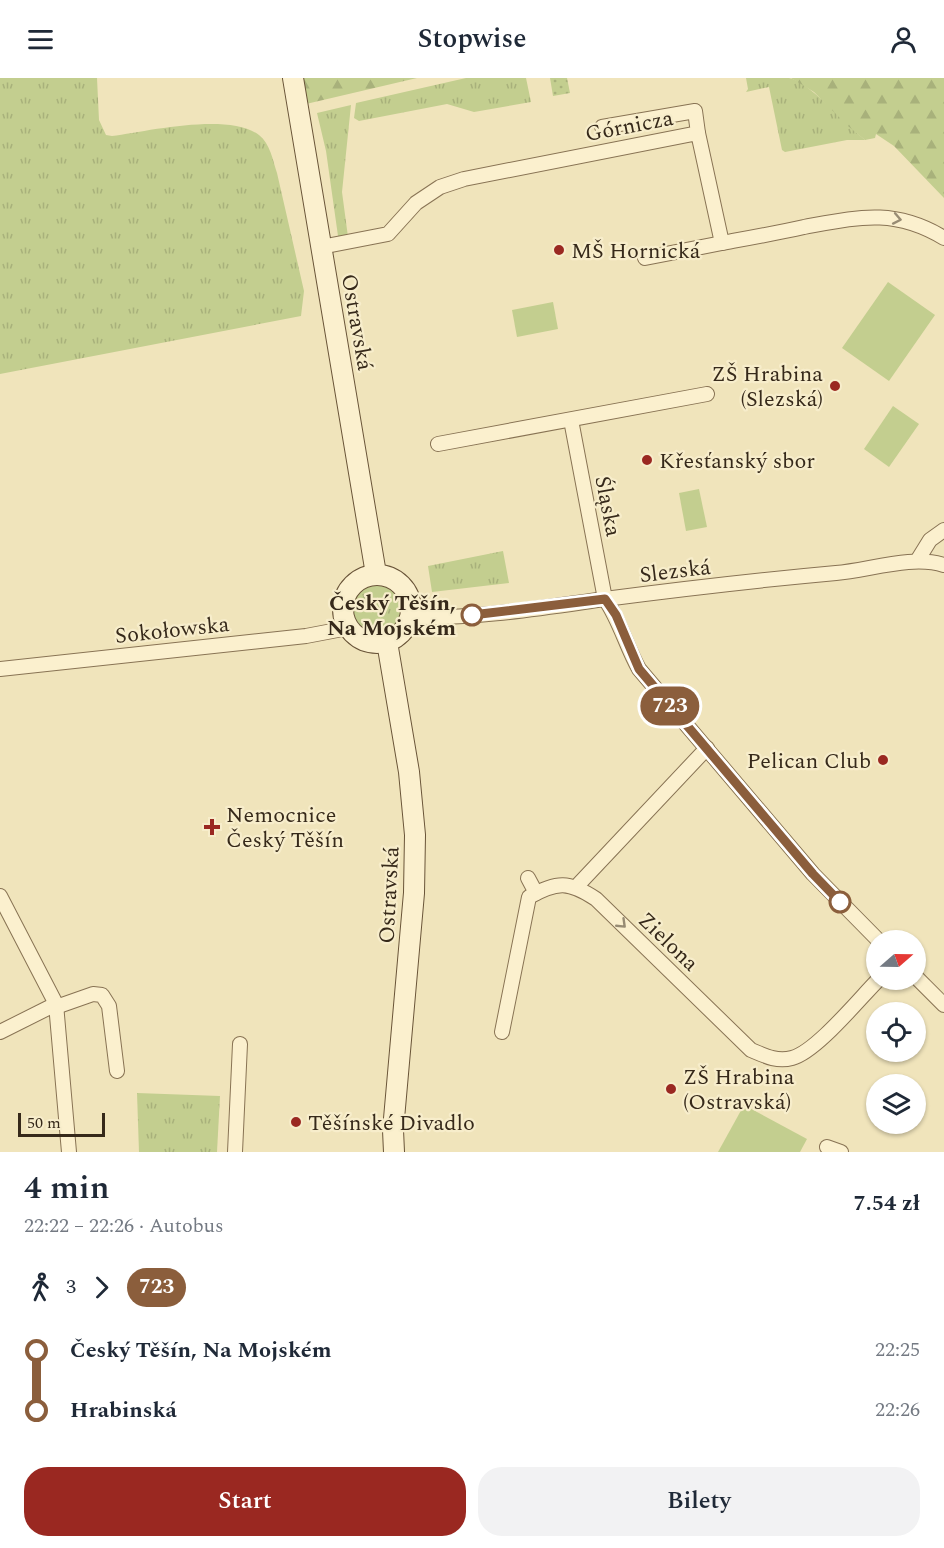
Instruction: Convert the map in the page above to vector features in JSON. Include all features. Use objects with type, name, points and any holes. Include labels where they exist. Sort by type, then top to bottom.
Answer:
[{"type":"street","name":"Ostravská","points":[[292,78],[376,574]]},
{"type":"street","points":[[602,127],[695,111],[698,133]]},
{"type":"street","name":"Górnicza","points":[[321,247],[388,234],[416,203],[440,187],[464,179],[698,133],[722,243]]},
{"type":"street","points":[[645,258],[858,217],[889,218],[914,223],[944,238]]},
{"type":"street","points":[[438,444],[707,394]]},
{"type":"street","name":"Śląska","points":[[571,420],[605,599],[616,615],[639,669],[813,874],[868,930]]},
{"type":"street","points":[[917,561],[930,540],[944,530]]},
{"type":"street","name":"Slezská","points":[[410,617],[472,615],[851,571],[917,561],[932,561],[944,565]]},
{"type":"street","points":[[376,574],[392,578],[404,587],[411,602],[410,617],[402,633],[387,642],[372,643],[363,640],[348,628],[343,612],[346,594],[356,581],[366,576],[376,574]]},
{"type":"street","name":"Sokołowska","points":[[0,669],[306,636],[348,628]]},
{"type":"street","name":"Ostravská","points":[[387,642],[409,772],[415,835],[414,893],[393,1130],[394,1152]]},
{"type":"street","points":[[502,1032],[529,897],[548,886],[566,882],[707,748]]},
{"type":"street","points":[[528,878],[536,893]]},
{"type":"street","name":"Zielona","points":[[566,882],[596,898],[751,1050],[772,1059],[789,1058],[817,1042],[868,990]]},
{"type":"street","points":[[0,896],[56,1005],[69,1152]]},
{"type":"street","points":[[926,987],[944,1005]]},
{"type":"street","points":[[0,1032],[56,1005],[93,994],[102,995],[109,1006],[117,1071]]},
{"type":"street","points":[[235,1152],[240,1044]]},
{"type":"street","points":[[827,1146],[841,1152]]},
{"type":"green space","points":[[0,78],[97,78],[99,120],[106,135],[209,124],[246,128],[263,138],[277,173],[304,291],[301,316],[0,374]]},
{"type":"green space","points":[[303,78],[417,78],[306,104]]},
{"type":"green space","points":[[466,78],[526,78],[531,102],[474,112],[447,104],[359,121],[354,118],[356,103]]},
{"type":"green space","points":[[550,78],[567,78],[570,93],[553,96]]},
{"type":"green space","points":[[746,78],[789,78],[797,81],[817,95],[865,140],[847,140],[785,152],[782,150],[769,87],[746,92],[748,89]]},
{"type":"green space","points":[[791,78],[944,78],[944,198],[894,146],[876,134],[875,138],[865,140],[814,92]]},
{"type":"green space","points":[[351,105],[342,192],[348,237],[338,236],[326,151],[317,113]]},
{"type":"green space","points":[[888,282],[935,315],[889,381],[842,348]]},
{"type":"green space","points":[[553,302],[558,329],[517,337],[512,310]]},
{"type":"green space","points":[[893,406],[919,424],[889,467],[864,449]]},
{"type":"green space","points":[[699,489],[707,527],[686,531],[679,493]]},
{"type":"green space","points":[[503,551],[509,583],[432,592],[428,566]]},
{"type":"green space","points":[[371,583],[381,583],[390,587],[398,595],[402,609],[398,623],[390,631],[381,635],[371,635],[362,631],[354,623],[350,614],[350,604],[354,595],[362,587]]},
{"type":"green space","points":[[137,1093],[220,1096],[217,1152],[139,1152]]},
{"type":"green space","points":[[744,1105],[807,1139],[800,1152],[718,1152]]},
{"type":"bus line","name":"723","points":[[472,615],[605,599],[616,615],[632,658],[639,669],[813,874],[840,902]]},
{"type":"place","name":"MŠ Hornická","points":[[559,250]]},
{"type":"place","name":"ZŠ Hrabina (Slezská)","points":[[835,386]]},
{"type":"place","name":"Křesťanský sbor","points":[[647,460]]},
{"type":"place","name":"Český Těšín, Na Mojském","points":[[472,615]]},
{"type":"place","name":"Pelican Club","points":[[883,760]]},
{"type":"place","name":"Nemocnice Český Těšín","points":[[212,827]]},
{"type":"place","name":"ZŠ Hrabina (Ostravská)","points":[[671,1089]]},
{"type":"place","name":"Těšínské Divadlo","points":[[296,1122]]}]
